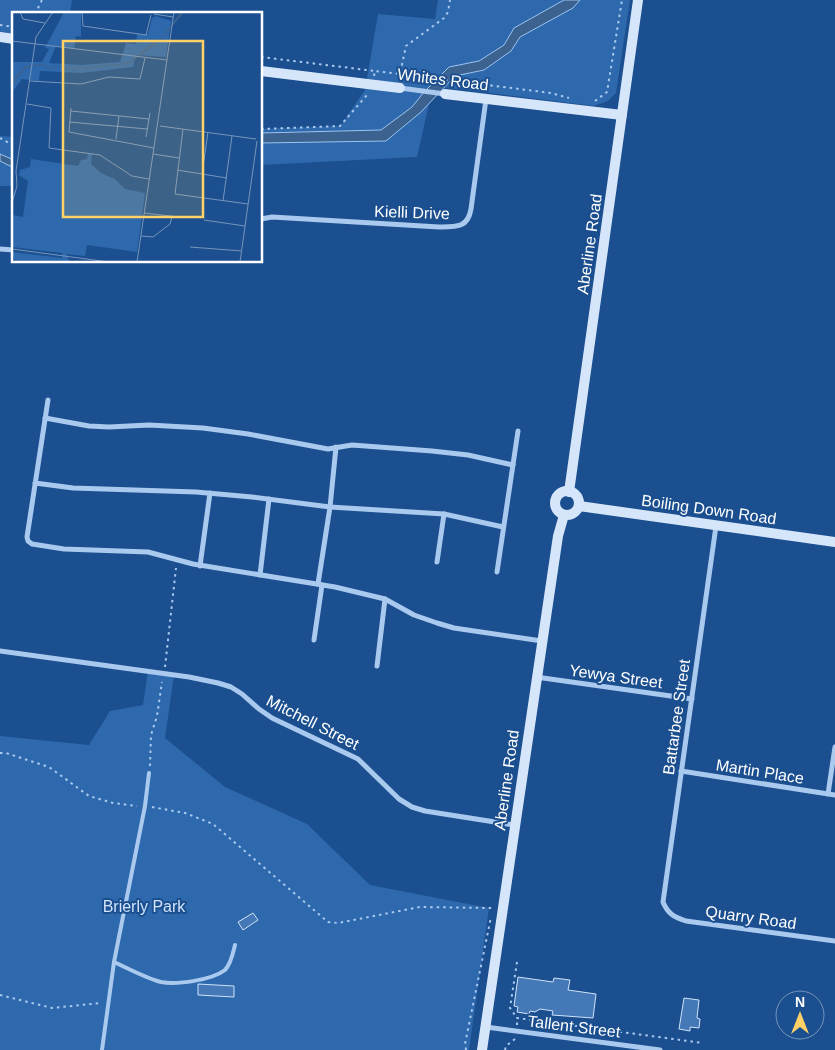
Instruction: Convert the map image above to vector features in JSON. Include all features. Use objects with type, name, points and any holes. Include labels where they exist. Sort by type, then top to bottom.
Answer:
[{"type":"street","name":"Aberline Road","points":[[569,492],[638,0]]},
{"type":"street","name":"Whites Road","points":[[262,71],[622,115]]},
{"type":"street","name":"Kielli Drive","points":[[262,219],[272,217],[439,227],[462,225],[470,218],[472,209],[486,99]]},
{"type":"street","points":[[48,400],[27,537],[28,541],[32,544],[64,549],[148,552],[200,566],[320,585],[386,599],[414,615],[454,628],[542,641]]},
{"type":"street","points":[[45,418],[89,426],[149,425],[203,428],[248,434],[319,448],[328,449],[352,445],[432,451],[468,455],[513,465]]},
{"type":"street","points":[[497,572],[518,430]]},
{"type":"street","points":[[314,640],[336,447]]},
{"type":"street","points":[[35,483],[73,488],[210,493],[330,507],[444,514],[503,527]]},
{"type":"street","points":[[569,492],[578,498],[579,506],[575,512],[564,515],[556,507],[556,499],[561,493],[569,492]]},
{"type":"street","points":[[200,566],[210,493]]},
{"type":"street","points":[[260,575],[269,499]]},
{"type":"street","name":"Boiling Down Road","points":[[579,506],[835,542]]},
{"type":"street","points":[[437,562],[444,514]]},
{"type":"street","name":"Aberline Road","points":[[482,1050],[536,677],[558,536],[564,515]]},
{"type":"street","name":"Battarbee Street","points":[[667,912],[663,902],[716,525]]},
{"type":"street","points":[[377,666],[386,599]]},
{"type":"street","name":"Mitchell Street","points":[[0,651],[189,677],[224,685],[242,694],[272,718],[358,759],[399,799],[412,807],[425,811],[514,825]]},
{"type":"street","name":"Yewya Street","points":[[536,677],[692,699]]},
{"type":"street","points":[[828,794],[835,747]]},
{"type":"street","name":"Martin Place","points":[[681,771],[835,795]]},
{"type":"street","name":"Quarry Road","points":[[667,912],[674,917],[686,921],[835,941]]},
{"type":"street","name":"Tallent Street","points":[[485,1027],[660,1050]]},
{"type":"lane","points":[[102,1050],[114,962],[145,806],[148,773]]},
{"type":"lane","points":[[114,962],[161,982],[189,982],[212,976],[225,969],[232,958],[235,945]]},
{"type":"path","points":[[36,12],[42,0]]},
{"type":"path","points":[[400,74],[406,46],[444,18],[448,12],[450,0]]},
{"type":"path","points":[[588,101],[594,102],[607,92],[622,0]]},
{"type":"path","points":[[262,56],[452,79],[551,93],[573,99]]},
{"type":"path","points":[[262,129],[340,126],[374,85],[375,71]]},
{"type":"path","points":[[0,138],[12,145]]},
{"type":"path","points":[[0,753],[6,753],[49,767],[89,796],[112,803],[145,806],[185,813],[213,824],[328,922],[338,923],[420,907],[502,908]]},
{"type":"path","points":[[466,1050],[490,918]]},
{"type":"path","points":[[505,1050],[506,1046],[515,1039],[517,1018],[510,1008],[517,962]]},
{"type":"path","points":[[0,995],[52,1008],[108,1002]]},
{"type":"path","points":[[517,1018],[702,1043]]},
{"type":"green space","points":[[0,0],[72,0],[70,12],[12,12],[12,39],[0,37]]},
{"type":"green space","points":[[438,0],[630,0],[616,93],[608,101],[594,106],[433,86],[417,157],[262,165],[262,129],[340,126],[365,90],[378,14],[435,19]]},
{"type":"green space","points":[[0,136],[12,137],[12,186],[0,186]]},
{"type":"green space","name":"Brierly Park","points":[[148,671],[174,675],[165,738],[225,787],[307,824],[370,885],[489,908],[469,1050],[0,1050],[0,736],[89,745],[110,711],[143,705]]},
{"type":"shaded area","points":[[564,0],[580,0],[573,8],[520,37],[511,51],[484,70],[455,76],[421,112],[386,141],[262,143],[262,133],[381,130],[412,107],[449,67],[479,61],[504,45],[514,28]]},
{"type":"shaded area","points":[[0,154],[12,159],[12,167],[0,161]]},
{"type":"building","points":[[253,913],[258,920],[243,930],[238,922]]},
{"type":"building","points":[[518,977],[553,982],[554,978],[570,980],[568,990],[596,994],[593,1018],[552,1015],[553,1011],[540,1009],[535,1012],[530,1011],[529,1014],[517,1012],[518,1007],[514,1006]]},
{"type":"building","points":[[198,984],[234,986],[234,997],[198,995]]},
{"type":"building","points":[[684,998],[699,1000],[697,1018],[700,1019],[699,1028],[690,1027],[690,1031],[679,1029]]}]
